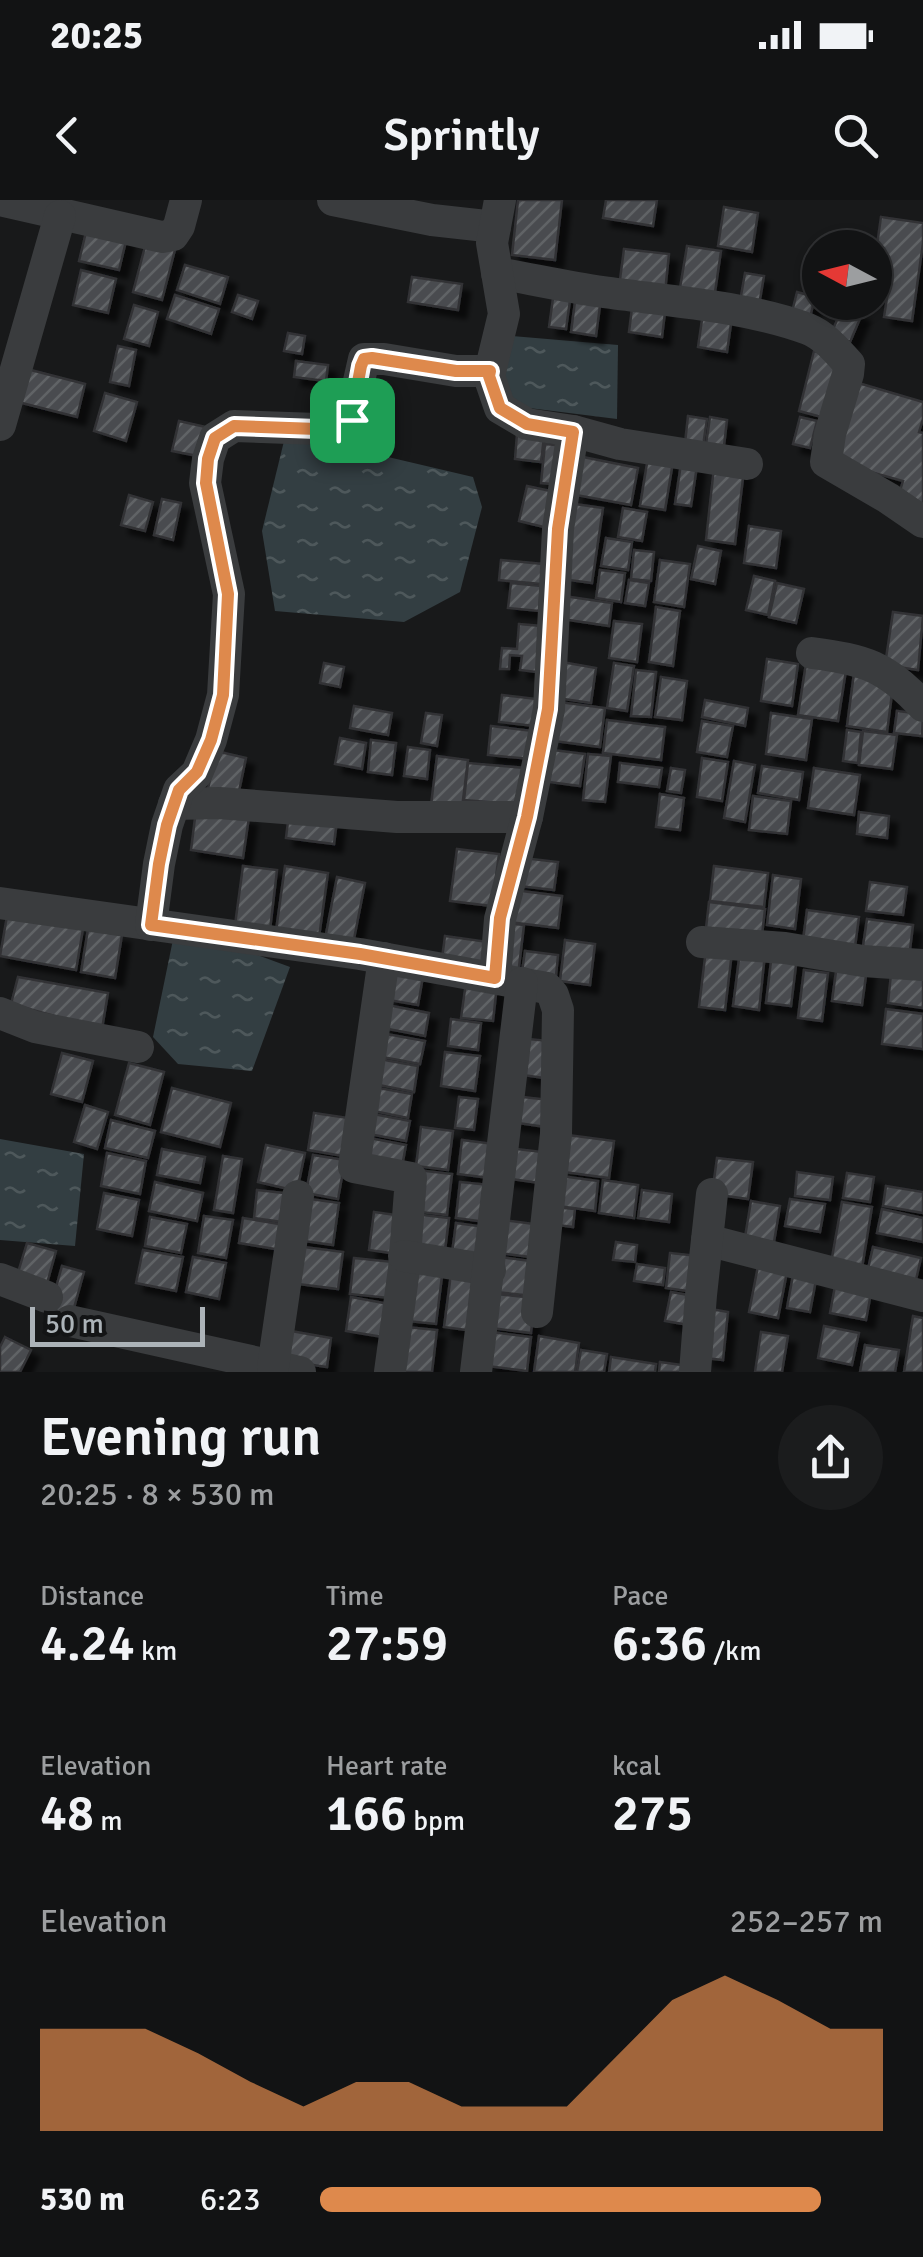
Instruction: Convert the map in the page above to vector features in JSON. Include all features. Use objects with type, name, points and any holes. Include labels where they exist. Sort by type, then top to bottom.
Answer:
[{"type":"street","points":[[0,200],[162,237],[173,235],[179,226],[186,200]]},
{"type":"street","points":[[333,200],[432,220],[497,214],[492,243],[504,314],[489,376],[500,408],[527,424],[620,444],[747,464]]},
{"type":"street","points":[[0,424],[60,216]]},
{"type":"street","points":[[497,273],[600,292],[678,300],[812,330],[849,364],[826,462],[923,522]]},
{"type":"street","points":[[151,925],[159,864],[174,804],[179,790],[197,772],[211,740],[223,695],[228,594],[206,483],[215,438],[234,426],[317,429],[350,425],[364,359],[456,371],[490,371]]},
{"type":"street","points":[[476,1372],[490,1270],[508,980],[500,918],[527,817],[548,709],[558,529],[573,432]]},
{"type":"street","points":[[812,653],[859,660],[894,678],[923,706]]},
{"type":"street","points":[[174,804],[219,803],[396,817],[527,817]]},
{"type":"street","points":[[0,903],[384,958],[547,988],[554,995],[558,1010],[556,1134],[537,1312]]},
{"type":"street","points":[[702,942],[923,965]]},
{"type":"street","points":[[384,958],[354,1167],[410,1178],[404,1269],[390,1372]]},
{"type":"street","points":[[0,1013],[35,1027],[138,1046]]},
{"type":"street","points":[[695,1372],[712,1194]]},
{"type":"street","points":[[70,1321],[286,1369],[298,1196]]},
{"type":"street","points":[[707,1240],[923,1296]]},
{"type":"street","points":[[404,1256],[490,1270]]},
{"type":"street","points":[[0,1279],[47,1297]]},
{"type":"water","points":[[512,336],[618,345],[617,419],[521,407],[499,385]]},
{"type":"water","points":[[286,433],[473,477],[482,507],[460,592],[404,622],[275,611],[262,531]]},
{"type":"water","points":[[176,925],[290,967],[252,1071],[178,1064],[153,1037]]},
{"type":"water","points":[[0,1139],[84,1154],[75,1246],[0,1240]]},
{"type":"building","points":[[518,200],[562,200],[555,260],[512,255]]},
{"type":"building","points":[[606,200],[657,200],[653,226],[603,218]]},
{"type":"building","points":[[724,207],[758,213],[752,252],[718,246]]},
{"type":"building","points":[[881,217],[923,223],[912,321],[892,318],[892,230],[879,230]]},
{"type":"building","points":[[87,228],[127,237],[119,270],[79,261]]},
{"type":"building","points":[[147,239],[176,246],[162,300],[133,292]]},
{"type":"building","points":[[687,246],[721,251],[713,306],[678,300]]},
{"type":"building","points":[[624,249],[669,254],[665,292],[619,287]]},
{"type":"building","points":[[185,265],[228,277],[220,304],[177,290]]},
{"type":"building","points":[[81,270],[116,279],[108,313],[73,305]]},
{"type":"building","points":[[745,273],[764,276],[758,311],[739,307]]},
{"type":"building","points":[[412,277],[462,284],[458,310],[408,302]]},
{"type":"building","points":[[554,291],[571,293],[566,329],[549,327]]},
{"type":"building","points":[[797,292],[802,293],[802,320],[791,316]]},
{"type":"building","points":[[576,294],[601,298],[596,336],[571,332]]},
{"type":"building","points":[[175,295],[219,309],[211,334],[167,319]]},
{"type":"building","points":[[238,295],[258,301],[252,319],[232,312]]},
{"type":"building","points":[[633,300],[666,304],[662,337],[629,332]]},
{"type":"building","points":[[134,305],[158,312],[149,346],[124,339]]},
{"type":"building","points":[[703,313],[732,317],[727,352],[698,347]]},
{"type":"building","points":[[837,320],[859,320],[850,342],[831,334]]},
{"type":"building","points":[[288,333],[305,336],[302,354],[284,351]]},
{"type":"building","points":[[118,346],[136,350],[129,386],[110,382]]},
{"type":"building","points":[[814,351],[844,359],[829,419],[799,411]]},
{"type":"building","points":[[296,361],[328,365],[326,381],[294,377]]},
{"type":"building","points":[[27,369],[85,384],[77,417],[18,402]]},
{"type":"building","points":[[855,382],[923,402],[919,432],[923,433],[923,514],[898,497],[903,481],[832,461]]},
{"type":"building","points":[[105,393],[137,402],[126,441],[94,431]]},
{"type":"building","points":[[688,416],[707,419],[703,446],[685,443]]},
{"type":"building","points":[[710,417],[727,420],[723,454],[705,451]]},
{"type":"building","points":[[800,417],[817,421],[810,448],[793,444]]},
{"type":"building","points":[[179,421],[210,428],[203,457],[172,451]]},
{"type":"building","points":[[517,434],[544,437],[541,462],[515,459]]},
{"type":"building","points":[[545,444],[566,446],[562,485],[541,483]]},
{"type":"building","points":[[583,457],[638,468],[631,505],[576,495]]},
{"type":"building","points":[[648,457],[673,462],[665,510],[640,506]]},
{"type":"building","points":[[682,457],[698,459],[691,506],[675,504]]},
{"type":"building","points":[[714,467],[744,470],[735,544],[706,540]]},
{"type":"building","points":[[527,486],[560,493],[552,529],[519,521]]},
{"type":"building","points":[[129,495],[153,502],[145,531],[121,525]]},
{"type":"building","points":[[162,499],[181,503],[173,540],[154,535]]},
{"type":"building","points":[[568,503],[603,508],[592,583],[569,580]]},
{"type":"building","points":[[623,508],[647,512],[642,541],[618,537]]},
{"type":"building","points":[[749,526],[781,531],[776,568],[744,563]]},
{"type":"building","points":[[606,538],[632,542],[628,570],[601,566]]},
{"type":"building","points":[[698,546],[721,551],[715,584],[691,579]]},
{"type":"building","points":[[634,550],[654,552],[651,581],[631,579]]},
{"type":"building","points":[[501,560],[543,564],[541,584],[499,580]]},
{"type":"building","points":[[660,560],[690,564],[684,607],[654,602]]},
{"type":"building","points":[[600,570],[625,573],[621,602],[596,598]]},
{"type":"building","points":[[754,576],[775,581],[768,615],[746,610]]},
{"type":"building","points":[[629,580],[649,583],[645,606],[625,603]]},
{"type":"building","points":[[511,583],[541,586],[539,611],[508,608]]},
{"type":"building","points":[[777,583],[804,589],[796,623],[769,617]]},
{"type":"building","points":[[564,596],[612,603],[609,626],[562,619]]},
{"type":"building","points":[[656,607],[680,611],[673,666],[649,662]]},
{"type":"building","points":[[893,612],[923,616],[918,670],[885,665]]},
{"type":"building","points":[[614,621],[642,624],[637,662],[609,658]]},
{"type":"building","points":[[519,624],[541,626],[537,672],[520,670],[522,656],[510,655],[509,669],[500,669],[502,648],[517,649]]},
{"type":"building","points":[[807,657],[847,664],[838,721],[798,715]]},
{"type":"building","points":[[767,659],[798,664],[792,706],[761,701]]},
{"type":"building","points":[[562,662],[596,668],[591,703],[557,698]]},
{"type":"building","points":[[324,663],[344,667],[340,687],[320,683]]},
{"type":"building","points":[[614,663],[634,666],[627,711],[607,708]]},
{"type":"building","points":[[636,670],[656,672],[651,717],[631,716]]},
{"type":"building","points":[[854,673],[894,678],[887,732],[847,726]]},
{"type":"building","points":[[661,677],[687,681],[682,720],[655,717]]},
{"type":"building","points":[[502,695],[537,699],[535,726],[499,722]]},
{"type":"building","points":[[705,700],[748,708],[745,726],[702,717]]},
{"type":"building","points":[[559,702],[605,708],[600,747],[554,741]]},
{"type":"building","points":[[354,706],[392,713],[388,735],[350,728]]},
{"type":"building","points":[[897,711],[923,714],[922,736],[894,733]]},
{"type":"building","points":[[426,713],[442,715],[437,746],[421,743]]},
{"type":"building","points":[[771,713],[812,719],[806,760],[766,754]]},
{"type":"building","points":[[607,720],[665,727],[661,760],[603,753]]},
{"type":"building","points":[[702,721],[733,726],[727,757],[697,752]]},
{"type":"building","points":[[491,726],[533,731],[530,759],[488,755]]},
{"type":"building","points":[[847,730],[861,732],[858,763],[843,761]]},
{"type":"building","points":[[863,731],[897,735],[892,769],[859,765]]},
{"type":"building","points":[[340,738],[366,743],[362,769],[335,764]]},
{"type":"building","points":[[371,740],[396,743],[392,775],[368,772]]},
{"type":"building","points":[[408,747],[430,750],[427,779],[404,776]]},
{"type":"building","points":[[553,750],[585,754],[580,786],[549,782]]},
{"type":"building","points":[[216,751],[246,758],[238,796],[208,789]]},
{"type":"building","points":[[588,754],[611,756],[605,802],[583,800]]},
{"type":"building","points":[[437,756],[468,760],[462,808],[431,805]]},
{"type":"building","points":[[702,758],[728,762],[722,801],[697,797]]},
{"type":"building","points":[[734,761],[755,765],[745,822],[724,818]]},
{"type":"building","points":[[468,763],[525,768],[521,805],[464,800]]},
{"type":"building","points":[[620,763],[662,768],[659,787],[618,782]]},
{"type":"building","points":[[762,766],[803,772],[799,800],[758,793]]},
{"type":"building","points":[[671,768],[685,770],[681,793],[667,791]]},
{"type":"building","points":[[814,768],[860,775],[854,815],[808,808]]},
{"type":"building","points":[[660,794],[684,798],[680,830],[656,827]]},
{"type":"building","points":[[753,796],[791,801],[787,834],[749,830]]},
{"type":"building","points":[[196,810],[249,817],[243,858],[191,850]]},
{"type":"building","points":[[859,812],[889,816],[887,838],[857,834]]},
{"type":"building","points":[[289,813],[337,820],[334,844],[286,838]]},
{"type":"building","points":[[457,849],[499,854],[492,906],[450,901]]},
{"type":"building","points":[[523,858],[558,862],[554,890],[519,886]]},
{"type":"building","points":[[243,866],[277,870],[270,930],[235,925]]},
{"type":"building","points":[[285,866],[328,873],[319,937],[276,931]]},
{"type":"building","points":[[714,866],[768,873],[764,907],[710,901]]},
{"type":"building","points":[[773,875],[801,879],[795,929],[767,925]]},
{"type":"building","points":[[337,877],[365,883],[353,944],[325,939]]},
{"type":"building","points":[[870,882],[907,887],[903,915],[866,911]]},
{"type":"building","points":[[513,890],[562,896],[558,928],[509,922]]},
{"type":"building","points":[[709,902],[765,909],[761,944],[705,937]]},
{"type":"building","points":[[807,910],[859,917],[854,954],[802,948]]},
{"type":"building","points":[[7,916],[83,929],[76,970],[0,956]]},
{"type":"building","points":[[867,919],[913,925],[909,958],[862,953]]},
{"type":"building","points":[[505,923],[524,925],[518,975],[499,972]]},
{"type":"building","points":[[88,929],[122,935],[115,978],[81,972]]},
{"type":"building","points":[[445,936],[495,943],[491,973],[441,966]]},
{"type":"building","points":[[565,940],[595,944],[590,985],[560,981]]},
{"type":"building","points":[[706,949],[732,952],[725,1010],[699,1007]]},
{"type":"building","points":[[525,951],[558,955],[556,976],[522,972]]},
{"type":"building","points":[[740,951],[765,954],[759,1010],[733,1006]]},
{"type":"building","points":[[772,953],[797,957],[791,1006],[766,1003]]},
{"type":"building","points":[[837,964],[867,968],[862,1005],[832,1001]]},
{"type":"building","points":[[892,964],[923,968],[923,1008],[888,1003]]},
{"type":"building","points":[[395,966],[424,971],[418,1005],[389,1000]]},
{"type":"building","points":[[804,970],[828,973],[822,1021],[798,1018]]},
{"type":"building","points":[[18,977],[108,993],[102,1029],[11,1004]]},
{"type":"building","points":[[466,982],[497,985],[493,1021],[461,1018]]},
{"type":"building","points":[[387,1005],[429,1013],[425,1036],[383,1028]]},
{"type":"building","points":[[886,1009],[923,1014],[923,1049],[882,1044]]},
{"type":"building","points":[[451,1019],[481,1023],[478,1050],[448,1046]]},
{"type":"building","points":[[381,1033],[425,1041],[420,1064],[377,1056]]},
{"type":"building","points":[[528,1039],[549,1041],[544,1078],[523,1075]]},
{"type":"building","points":[[445,1052],[480,1056],[475,1091],[441,1086]]},
{"type":"building","points":[[62,1053],[93,1061],[82,1102],[51,1094]]},
{"type":"building","points":[[379,1059],[418,1066],[414,1092],[374,1084]]},
{"type":"building","points":[[129,1063],[164,1072],[150,1125],[115,1115]]},
{"type":"building","points":[[373,1087],[412,1094],[408,1118],[369,1110]]},
{"type":"building","points":[[172,1088],[231,1103],[220,1147],[161,1132]]},
{"type":"building","points":[[514,1096],[550,1100],[546,1127],[511,1122]]},
{"type":"building","points":[[459,1097],[478,1099],[474,1130],[455,1128]]},
{"type":"building","points":[[85,1105],[108,1112],[97,1149],[74,1142]]},
{"type":"building","points":[[314,1113],[355,1119],[349,1157],[308,1150]]},
{"type":"building","points":[[368,1113],[410,1121],[406,1141],[364,1133]]},
{"type":"building","points":[[111,1120],[155,1131],[148,1158],[105,1148]]},
{"type":"building","points":[[421,1127],[453,1131],[448,1170],[416,1166]]},
{"type":"building","points":[[568,1135],[614,1141],[609,1178],[564,1172]]},
{"type":"building","points":[[364,1137],[406,1145],[401,1172],[359,1165]]},
{"type":"building","points":[[462,1140],[494,1144],[490,1178],[458,1174]]},
{"type":"building","points":[[266,1145],[305,1153],[297,1191],[258,1182]]},
{"type":"building","points":[[508,1148],[551,1153],[547,1184],[504,1178]]},
{"type":"building","points":[[162,1149],[205,1157],[200,1183],[157,1175]]},
{"type":"building","points":[[107,1153],[146,1161],[140,1194],[101,1186]]},
{"type":"building","points":[[313,1155],[345,1160],[338,1199],[306,1193]]},
{"type":"building","points":[[223,1156],[242,1159],[233,1213],[214,1210]]},
{"type":"building","points":[[717,1158],[753,1162],[748,1199],[712,1194]]},
{"type":"building","points":[[417,1170],[452,1174],[447,1215],[412,1211]]},
{"type":"building","points":[[797,1172],[833,1177],[830,1200],[795,1196]]},
{"type":"building","points":[[847,1173],[874,1177],[870,1202],[843,1198]]},
{"type":"building","points":[[561,1176],[598,1181],[595,1211],[558,1206]]},
{"type":"building","points":[[603,1180],[638,1185],[634,1218],[599,1213]]},
{"type":"building","points":[[155,1182],[203,1193],[197,1221],[149,1211]]},
{"type":"building","points":[[460,1182],[490,1185],[486,1222],[456,1218]]},
{"type":"building","points":[[886,1186],[923,1192],[923,1213],[883,1206]]},
{"type":"building","points":[[257,1190],[293,1194],[289,1223],[254,1218]]},
{"type":"building","points":[[642,1190],[672,1194],[669,1222],[638,1218]]},
{"type":"building","points":[[104,1193],[139,1200],[132,1236],[97,1229]]},
{"type":"building","points":[[303,1198],[339,1203],[333,1245],[297,1240]]},
{"type":"building","points":[[790,1199],[825,1204],[820,1232],[785,1226]]},
{"type":"building","points":[[751,1201],[780,1206],[774,1242],[745,1237]]},
{"type":"building","points":[[842,1202],[872,1207],[862,1268],[831,1263]]},
{"type":"building","points":[[552,1207],[575,1209],[573,1227],[550,1224]]},
{"type":"building","points":[[882,1209],[923,1218],[923,1242],[877,1233]]},
{"type":"building","points":[[374,1212],[403,1216],[398,1254],[369,1250]]},
{"type":"building","points":[[414,1214],[449,1218],[444,1258],[409,1254]]},
{"type":"building","points":[[204,1216],[233,1220],[226,1258],[198,1253]]},
{"type":"building","points":[[150,1217],[187,1224],[181,1253],[145,1246]]},
{"type":"building","points":[[243,1218],[285,1225],[281,1250],[239,1243]]},
{"type":"building","points":[[503,1220],[542,1225],[538,1258],[499,1253]]},
{"type":"building","points":[[456,1223],[485,1227],[481,1264],[451,1261]]},
{"type":"building","points":[[616,1242],[637,1245],[635,1262],[613,1260]]},
{"type":"building","points":[[27,1243],[56,1251],[46,1287],[16,1279]]},
{"type":"building","points":[[296,1246],[343,1252],[338,1289],[290,1283]]},
{"type":"building","points":[[873,1247],[921,1258],[915,1284],[867,1273]]},
{"type":"building","points":[[143,1250],[183,1257],[176,1291],[136,1283]]},
{"type":"building","points":[[670,1253],[699,1256],[695,1292],[666,1288]]},
{"type":"building","points":[[193,1257],[226,1263],[219,1299],[186,1292]]},
{"type":"building","points":[[500,1257],[538,1262],[533,1296],[496,1292]]},
{"type":"building","points":[[354,1258],[393,1262],[389,1298],[350,1294]]},
{"type":"building","points":[[637,1264],[665,1268],[663,1285],[634,1281]]},
{"type":"building","points":[[414,1265],[443,1268],[436,1324],[407,1321]]},
{"type":"building","points":[[62,1266],[84,1272],[72,1315],[50,1309]]},
{"type":"building","points":[[452,1266],[482,1270],[474,1331],[444,1327]]},
{"type":"building","points":[[758,1266],[787,1272],[778,1318],[749,1312]]},
{"type":"building","points":[[793,1275],[816,1280],[810,1312],[787,1308]]},
{"type":"building","points":[[835,1286],[871,1293],[866,1320],[830,1313]]},
{"type":"building","points":[[671,1292],[694,1296],[689,1325],[665,1321]]},
{"type":"building","points":[[496,1294],[535,1298],[531,1333],[491,1328]]},
{"type":"building","points":[[351,1297],[389,1304],[383,1337],[346,1331]]},
{"type":"building","points":[[711,1309],[728,1312],[723,1360],[705,1358]]},
{"type":"building","points":[[913,1316],[923,1318],[923,1372],[904,1372]]},
{"type":"building","points":[[824,1326],[859,1333],[852,1365],[818,1358]]},
{"type":"building","points":[[406,1327],[437,1330],[432,1372],[401,1372]]},
{"type":"building","points":[[291,1331],[331,1338],[327,1367],[286,1361]]},
{"type":"building","points":[[491,1332],[531,1337],[527,1371],[487,1366]]},
{"type":"building","points":[[761,1332],[788,1336],[782,1372],[755,1372]]},
{"type":"building","points":[[539,1336],[579,1343],[575,1372],[534,1372]]},
{"type":"building","points":[[5,1337],[31,1350],[20,1372],[0,1372],[0,1347]]},
{"type":"building","points":[[865,1345],[899,1350],[895,1372],[860,1372]]},
{"type":"building","points":[[581,1350],[607,1354],[604,1372],[577,1372]]},
{"type":"building","points":[[611,1357],[656,1364],[655,1372],[609,1372]]},
{"type":"building","points":[[660,1362],[689,1366],[688,1372],[659,1372]]},
{"type":"route","points":[[372,358],[456,371],[490,371],[500,408],[527,424],[573,432],[558,529],[548,709],[527,817],[500,918],[495,978],[360,954],[151,925],[167,825],[179,790],[197,772],[211,740],[223,695],[228,594],[206,483],[215,438],[234,426],[317,429],[350,425],[352,420],[361,366],[364,359],[372,358]]}]
